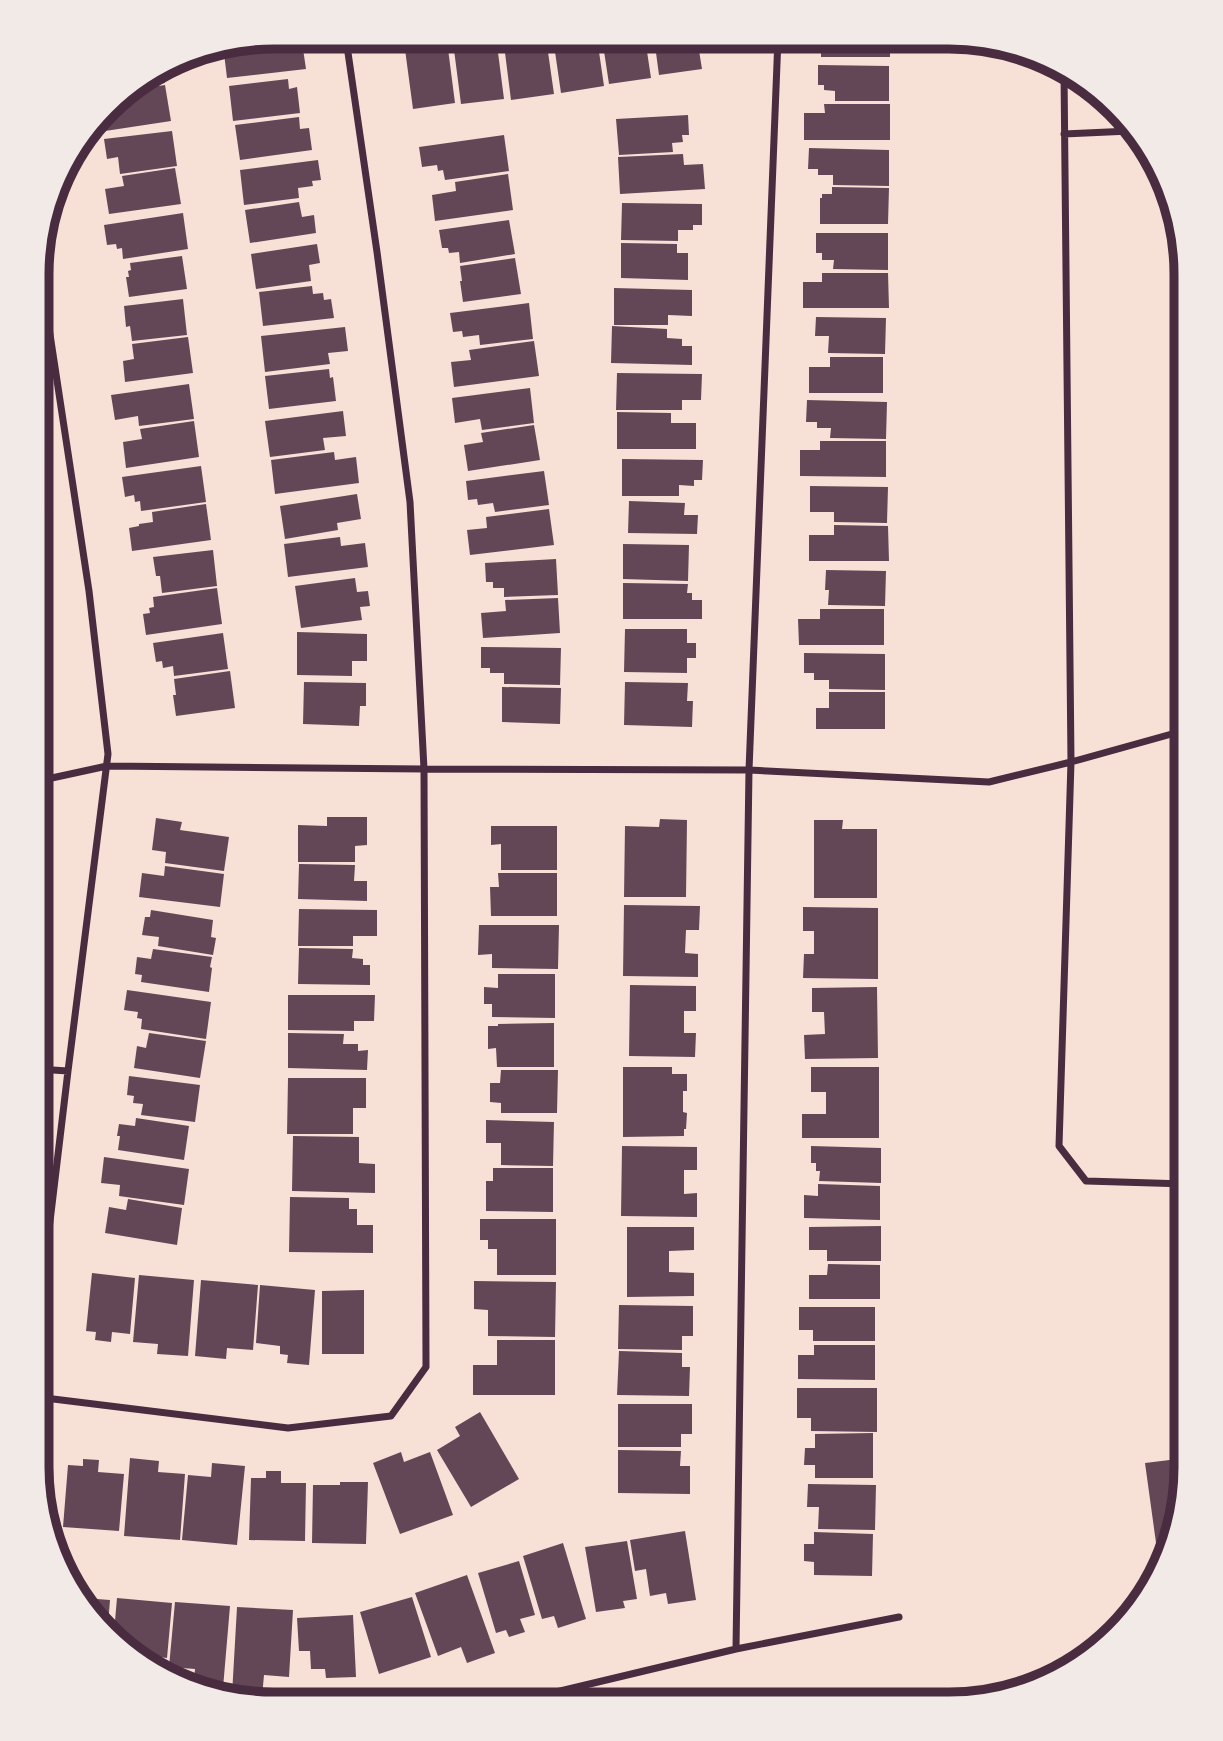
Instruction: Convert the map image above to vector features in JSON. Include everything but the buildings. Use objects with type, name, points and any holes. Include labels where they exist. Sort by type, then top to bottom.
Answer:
[{"type":"street","points":[[49,1398],[288,1428],[391,1416],[426,1367],[424,769],[410,502],[347,49]]},
{"type":"street","points":[[736,1649],[749,770],[779,49]]},
{"type":"street","points":[[1064,80],[1071,762],[1059,1146],[1086,1181],[1174,1184]]},
{"type":"street","points":[[1064,134],[1122,131]]},
{"type":"street","points":[[49,328],[89,591],[108,754],[49,1230]]},
{"type":"street","points":[[49,779],[107,766],[749,770],[989,782],[1174,733]]},
{"type":"street","points":[[49,1070],[68,1071]]},
{"type":"street","points":[[556,1692],[736,1649],[899,1617]]},
{"type":"shaded area","points":[[1025,1678],[978,1690],[928,1692]]}]
